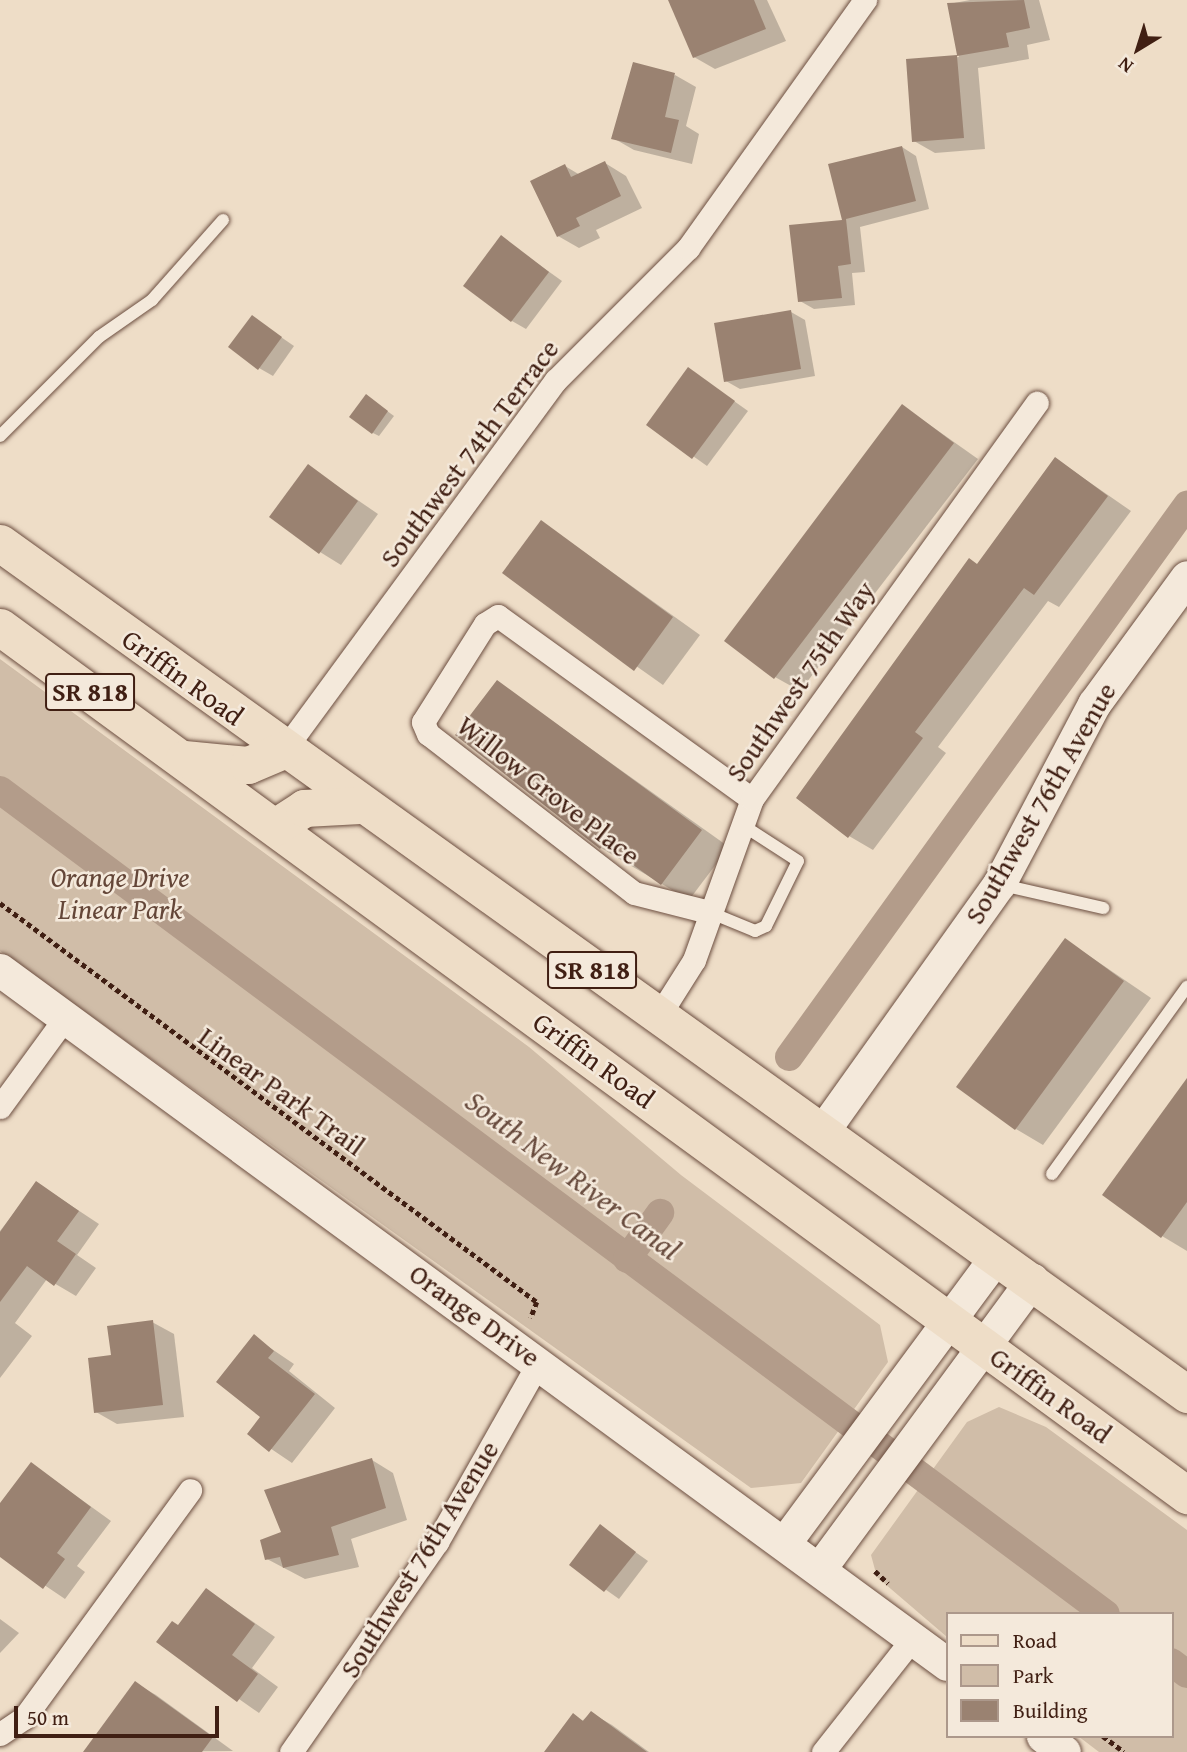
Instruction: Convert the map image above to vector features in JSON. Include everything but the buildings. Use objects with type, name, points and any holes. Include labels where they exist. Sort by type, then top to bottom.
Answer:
[{"type":"main road","name":"Griffin Road","points":[[0,543],[360,805],[1032,1280],[1187,1394]]},
{"type":"main road","name":"Griffin Road","points":[[0,627],[1187,1495]]},
{"type":"main road","points":[[179,758],[248,765],[284,750]]},
{"type":"main road","points":[[275,827],[304,808],[360,805]]},
{"type":"street","name":"Southwest 74th Terrace","points":[[284,750],[556,380],[688,248],[865,0]]},
{"type":"street","name":"Southwest 75th Way","points":[[658,1017],[694,960],[709,912],[744,826],[752,799],[1037,403]]},
{"type":"street","name":"Southwest 76th Avenue","points":[[822,1132],[999,884],[1094,704],[1187,577]]},
{"type":"street","name":"Willow Grove Place","points":[[709,912],[634,893],[428,734],[423,722],[485,624],[498,616],[752,799]]},
{"type":"street","name":"Orange Drive","points":[[0,970],[785,1542],[946,1663]]},
{"type":"street","points":[[0,1107],[65,1018]]},
{"type":"street","points":[[785,1542],[997,1256]]},
{"type":"street","points":[[820,1568],[1032,1280]]},
{"type":"street","name":"Southwest 76th Avenue","points":[[291,1752],[437,1542],[539,1362]]},
{"type":"street","points":[[0,1734],[24,1718],[190,1490]]},
{"type":"street","points":[[823,1752],[913,1638]]},
{"type":"street","points":[[1046,1738],[1064,1752]]},
{"type":"lane","points":[[0,436],[99,337],[152,300],[223,220]]},
{"type":"lane","points":[[709,912],[755,931],[766,926],[798,861],[744,826]]},
{"type":"lane","points":[[999,884],[1103,908]]},
{"type":"lane","points":[[1052,1174],[1187,988]]},
{"type":"path","name":"Linear Park Trail","points":[[0,903],[537,1302],[533,1309]]},
{"type":"path","points":[[1106,1738],[1124,1752]]},
{"type":"green space","name":"Orange Drive Linear Park","points":[[0,659],[529,1047],[681,1175],[880,1325],[888,1362],[801,1483],[751,1488],[0,951]]},
{"type":"green space","points":[[999,1407],[1046,1427],[1187,1530],[1187,1752],[1099,1752],[1081,1738],[1173,1738],[1173,1612],[946,1612],[946,1636],[877,1577],[871,1555],[967,1422]]},
{"type":"waterway","points":[[789,1057],[1187,505]]},
{"type":"waterway","name":"South New River Canal","points":[[0,790],[1103,1612]]},
{"type":"waterway","points":[[627,1259],[660,1213]]},
{"type":"waterway","name":"South New River Canal","points":[[1173,1664],[1187,1674]]}]
